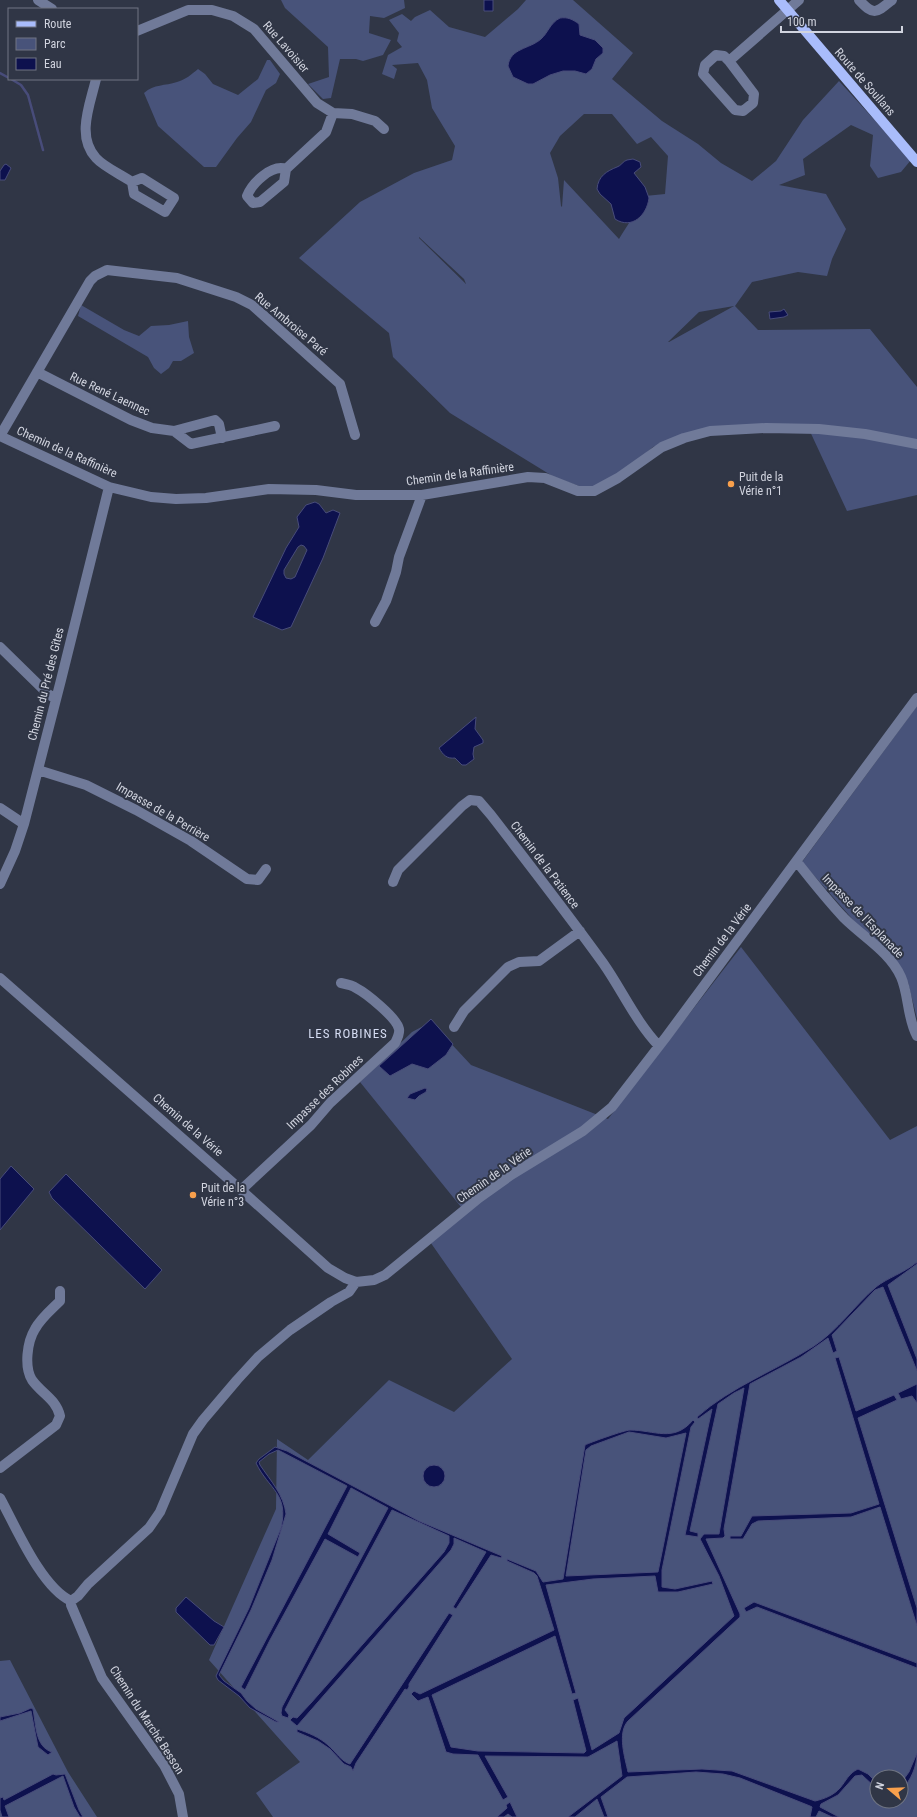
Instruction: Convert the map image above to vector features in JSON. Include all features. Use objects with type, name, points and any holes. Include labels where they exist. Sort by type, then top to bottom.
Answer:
[{"type":"main road","name":"Route de Soullans","points":[[779,0],[917,162]]},
{"type":"street","points":[[38,0],[50,8]]},
{"type":"street","points":[[729,61],[799,0]]},
{"type":"street","points":[[859,0],[873,12],[879,11],[892,0]]},
{"type":"street","name":"Rue Lavoisier","points":[[138,31],[188,10],[212,10],[233,16],[254,28],[318,103],[333,113]]},
{"type":"street","points":[[716,55],[724,56],[729,61],[754,94],[752,103],[743,111],[735,110],[704,74],[705,64],[716,55]]},
{"type":"street","points":[[96,80],[85,129],[86,144],[97,159],[132,182]]},
{"type":"street","points":[[286,169],[326,132],[333,113],[352,114],[375,121],[384,130]]},
{"type":"street","name":"Rue Ambroise Paré","points":[[0,436],[36,372],[90,282],[95,276],[107,270],[178,278],[236,297],[252,305],[340,384],[355,435]]},
{"type":"street","name":"Rue René Laennec","points":[[36,372],[131,420],[152,428],[174,430],[214,420],[219,424],[222,438]]},
{"type":"street","points":[[174,430],[191,444],[275,426]]},
{"type":"street","name":"Chemin de la Raffinière","points":[[0,436],[109,487],[151,497],[176,499],[206,498],[269,489],[316,490],[356,495],[422,495],[528,477],[545,478],[578,491],[594,491],[618,478],[662,447],[684,438],[710,431],[766,428],[819,429],[865,434],[917,444]]},
{"type":"street","name":"Chemin du Pré des Gîtes","points":[[0,884],[15,851],[24,824],[109,487]]},
{"type":"street","points":[[375,622],[386,601],[396,572],[399,557],[422,495]]},
{"type":"street","points":[[0,647],[48,694],[56,699]]},
{"type":"street","name":"Chemin de la Vérie","points":[[0,978],[328,1268],[345,1278],[356,1282],[374,1280],[385,1274],[505,1180],[583,1131],[612,1107],[797,862],[917,698]]},
{"type":"street","name":"Impasse de la Perrière","points":[[38,770],[86,785],[136,810],[191,842],[247,880],[258,880],[266,869]]},
{"type":"street","name":"Chemin de la Patience","points":[[393,882],[398,870],[462,806],[474,799],[482,803],[580,931],[649,1035],[659,1046]]},
{"type":"street","points":[[0,808],[24,824]]},
{"type":"street","name":"Impasse de l'Esplanade","points":[[797,862],[815,886],[844,918],[891,962],[901,977],[912,1028],[917,1036]]},
{"type":"street","points":[[454,1027],[464,1011],[508,967],[519,962],[539,961],[580,931]]},
{"type":"street","name":"Impasse des Robines","points":[[241,1190],[311,1125],[330,1103],[394,1043],[398,1037],[398,1025],[391,1017],[356,987],[341,984]]},
{"type":"street","points":[[70,1601],[78,1596],[88,1584],[149,1528],[160,1512],[193,1434],[202,1420],[237,1380],[258,1357],[290,1330],[331,1302],[349,1292],[356,1282]]},
{"type":"street","points":[[0,1468],[56,1425],[60,1416],[58,1407],[32,1380],[28,1370],[28,1359],[33,1332],[43,1318],[60,1301],[60,1291]]},
{"type":"street","name":"Chemin du Marché Besson","points":[[0,1498],[35,1563],[50,1584],[63,1597],[70,1601],[102,1678],[164,1765],[179,1794],[183,1817]]},
{"type":"green space","points":[[281,0],[404,0],[405,8],[384,18],[370,16],[369,33],[391,40],[383,55],[363,61],[356,59],[340,59],[331,98],[323,99],[308,84],[329,77],[328,47],[285,8]]},
{"type":"green space","points":[[526,0],[573,0],[633,53],[612,79],[662,121],[698,144],[721,163],[752,181],[776,161],[803,120],[839,81],[911,160],[901,172],[878,178],[870,166],[873,135],[851,125],[803,159],[805,175],[779,185],[826,194],[846,229],[832,259],[827,276],[798,272],[752,282],[735,306],[758,330],[870,329],[917,387],[917,495],[847,511],[807,425],[712,428],[653,447],[614,480],[590,490],[554,477],[450,413],[393,357],[389,333],[299,258],[360,202],[414,173],[452,160],[455,146],[432,108],[427,80],[418,63],[392,65],[397,69],[394,79],[382,74],[388,55],[402,47],[397,41],[399,33],[389,20],[402,14],[411,21],[415,17],[430,10],[449,27],[485,37],[518,9]],"holes":[[[584,114],[612,114],[637,144],[651,137],[668,156],[665,194],[645,196],[619,239],[564,180],[562,207],[561,206],[558,178],[550,153],[560,136]],[[419,238],[464,279],[466,284]],[[734,306],[668,342],[699,312]]]},
{"type":"green space","points":[[267,60],[270,60],[280,74],[276,83],[266,90],[251,122],[237,138],[216,167],[204,167],[158,126],[144,93],[148,90],[180,81],[198,69],[205,74],[213,84],[238,95],[258,79]]},
{"type":"green space","points":[[81,305],[124,330],[139,336],[151,326],[169,325],[188,321],[189,337],[194,353],[181,361],[173,361],[169,368],[161,374],[154,368],[148,357],[78,316]]},
{"type":"green space","points":[[917,706],[917,1019],[908,982],[802,862]]},
{"type":"green space","points":[[741,947],[890,1140],[917,1126],[917,1817],[273,1817],[256,1793],[300,1762],[209,1660],[276,1509],[277,1439],[308,1460],[389,1380],[454,1412],[512,1359],[426,1236],[461,1207],[360,1082],[412,1032],[431,1022],[471,1065],[608,1119]]},
{"type":"green space","points":[[10,1660],[68,1772],[97,1817],[0,1817],[0,1661]]},
{"type":"water","points":[[484,0],[493,0],[493,11],[484,11]]},
{"type":"water","points":[[560,18],[570,19],[579,24],[580,35],[595,40],[603,48],[603,53],[596,59],[592,69],[586,74],[575,71],[563,71],[550,75],[533,84],[528,84],[513,77],[508,66],[512,56],[516,52],[541,39],[551,25]]},
{"type":"water","points":[[633,159],[640,162],[641,167],[634,173],[645,187],[649,198],[648,204],[642,215],[633,222],[627,223],[615,219],[611,204],[600,194],[597,189],[601,177],[627,160]]},
{"type":"water","points":[[6,164],[11,168],[5,180],[0,180],[0,171]]},
{"type":"water","points":[[784,309],[788,315],[770,319],[769,312],[781,311]]},
{"type":"water","points":[[315,502],[319,504],[326,513],[333,510],[340,513],[323,558],[291,627],[282,630],[253,617],[286,548],[299,527],[297,517],[306,505]],"holes":[[[301,545],[307,550],[295,577],[291,579],[286,578],[284,570],[298,547]]]},
{"type":"water","points":[[476,717],[475,729],[483,740],[483,743],[474,747],[474,759],[466,765],[462,765],[455,758],[446,756],[439,748]]},
{"type":"water","points":[[431,1019],[453,1044],[446,1055],[428,1069],[412,1064],[390,1076],[379,1066]]},
{"type":"water","points":[[425,1088],[427,1089],[426,1092],[415,1100],[407,1098],[410,1094]]},
{"type":"water","points":[[11,1166],[34,1189],[0,1230],[0,1179]]},
{"type":"water","points":[[66,1174],[162,1270],[145,1289],[52,1198],[49,1192]]},
{"type":"water","points":[[917,1262],[917,1264],[888,1285],[917,1359],[917,1371],[883,1287],[875,1290],[832,1335],[837,1351],[833,1353],[828,1338],[801,1357],[750,1384],[724,1529],[725,1536],[723,1538],[706,1539],[740,1617],[628,1721],[623,1732],[622,1739],[628,1772],[702,1769],[732,1771],[815,1801],[835,1793],[850,1775],[858,1769],[868,1774],[869,1782],[862,1775],[855,1776],[838,1795],[821,1804],[820,1807],[839,1817],[832,1817],[819,1811],[816,1817],[810,1817],[812,1807],[740,1778],[723,1774],[696,1772],[627,1777],[601,1797],[608,1817],[604,1817],[597,1799],[575,1817],[568,1817],[622,1776],[617,1741],[588,1757],[485,1756],[508,1797],[503,1800],[478,1755],[453,1754],[446,1752],[428,1697],[418,1701],[411,1694],[414,1691],[420,1694],[554,1630],[537,1576],[534,1573],[507,1561],[507,1559],[536,1571],[543,1582],[563,1579],[585,1445],[608,1436],[630,1430],[663,1434],[671,1433],[686,1427],[693,1420],[695,1422],[691,1427],[662,1570],[662,1587],[675,1589],[712,1581],[713,1584],[678,1592],[658,1592],[655,1576],[593,1579],[546,1585],[576,1693],[572,1694],[555,1636],[432,1695],[451,1747],[478,1751],[584,1753],[586,1751],[573,1700],[578,1698],[592,1750],[619,1733],[624,1718],[734,1616],[719,1576],[700,1539],[704,1534],[719,1534],[744,1388],[718,1404],[690,1531],[698,1533],[698,1537],[685,1535],[712,1409],[698,1419],[697,1417],[725,1396],[823,1340],[876,1287]],"holes":[[[629,1432],[666,1438],[686,1433],[658,1572],[566,1576],[586,1450],[591,1446]]]},
{"type":"water","points":[[839,1357],[856,1411],[894,1395],[897,1400],[858,1418],[917,1608],[917,1626],[880,1507],[851,1517],[758,1521],[752,1524],[743,1539],[730,1539],[730,1536],[741,1536],[752,1516],[851,1513],[879,1504],[835,1358]]},
{"type":"water","points":[[917,1384],[917,1403],[912,1396],[901,1399],[898,1393]]},
{"type":"water","points":[[275,1447],[287,1451],[419,1521],[502,1556],[501,1558],[491,1555],[456,1609],[453,1607],[486,1552],[454,1538],[454,1544],[451,1550],[297,1726],[290,1720],[293,1717],[297,1718],[311,1703],[444,1552],[449,1543],[449,1536],[392,1510],[285,1710],[289,1715],[288,1718],[282,1716],[282,1707],[388,1508],[351,1488],[328,1534],[360,1553],[358,1557],[325,1539],[270,1640],[245,1690],[241,1687],[347,1486],[278,1450],[269,1454],[259,1462],[280,1494],[286,1514],[272,1560],[251,1610],[219,1675],[224,1681],[241,1693],[256,1709],[279,1722],[276,1722],[250,1708],[239,1696],[218,1680],[216,1676],[249,1608],[281,1528],[283,1516],[280,1499],[256,1463]]},
{"type":"water","points":[[434,1465],[442,1468],[445,1476],[442,1484],[434,1487],[426,1484],[423,1476],[426,1468]]},
{"type":"water","points":[[186,1597],[214,1621],[224,1627],[214,1645],[210,1645],[176,1612],[176,1608]]},
{"type":"water","points":[[754,1602],[917,1663],[917,1668],[757,1607],[746,1612],[744,1608]]},
{"type":"water","points":[[449,1613],[453,1615],[409,1684],[409,1687],[407,1690],[405,1689],[356,1763],[353,1771],[351,1767],[344,1764],[330,1749],[318,1741],[297,1732],[297,1729],[317,1737],[325,1742],[344,1761],[350,1764]]},
{"type":"water","points":[[31,1708],[33,1709],[39,1740],[46,1749],[52,1752],[48,1755],[38,1747],[31,1711],[0,1721],[0,1717],[20,1713]]},
{"type":"water","points":[[917,1753],[916,1763],[909,1780],[909,1772]]},
{"type":"water","points":[[53,1774],[65,1774],[83,1817],[80,1817],[74,1807],[63,1776],[5,1806],[9,1817],[2,1817],[0,1810],[0,1798],[3,1797],[4,1800]]},
{"type":"water","points":[[510,1802],[517,1817],[512,1817],[508,1814],[504,1817],[497,1817],[507,1808],[506,1805]]},
{"type":"waterway","points":[[0,73],[8,77]]},
{"type":"waterway","points":[[13,80],[21,85],[28,95],[43,150]]},
{"type":"place","name":"Puit de la Vérie n°1","points":[[731,484]]},
{"type":"place","name":"Puit de la Vérie n°3","points":[[193,1195]]},
{"type":"district","name":"LES ROBINES","points":[[348,1033]]}]
